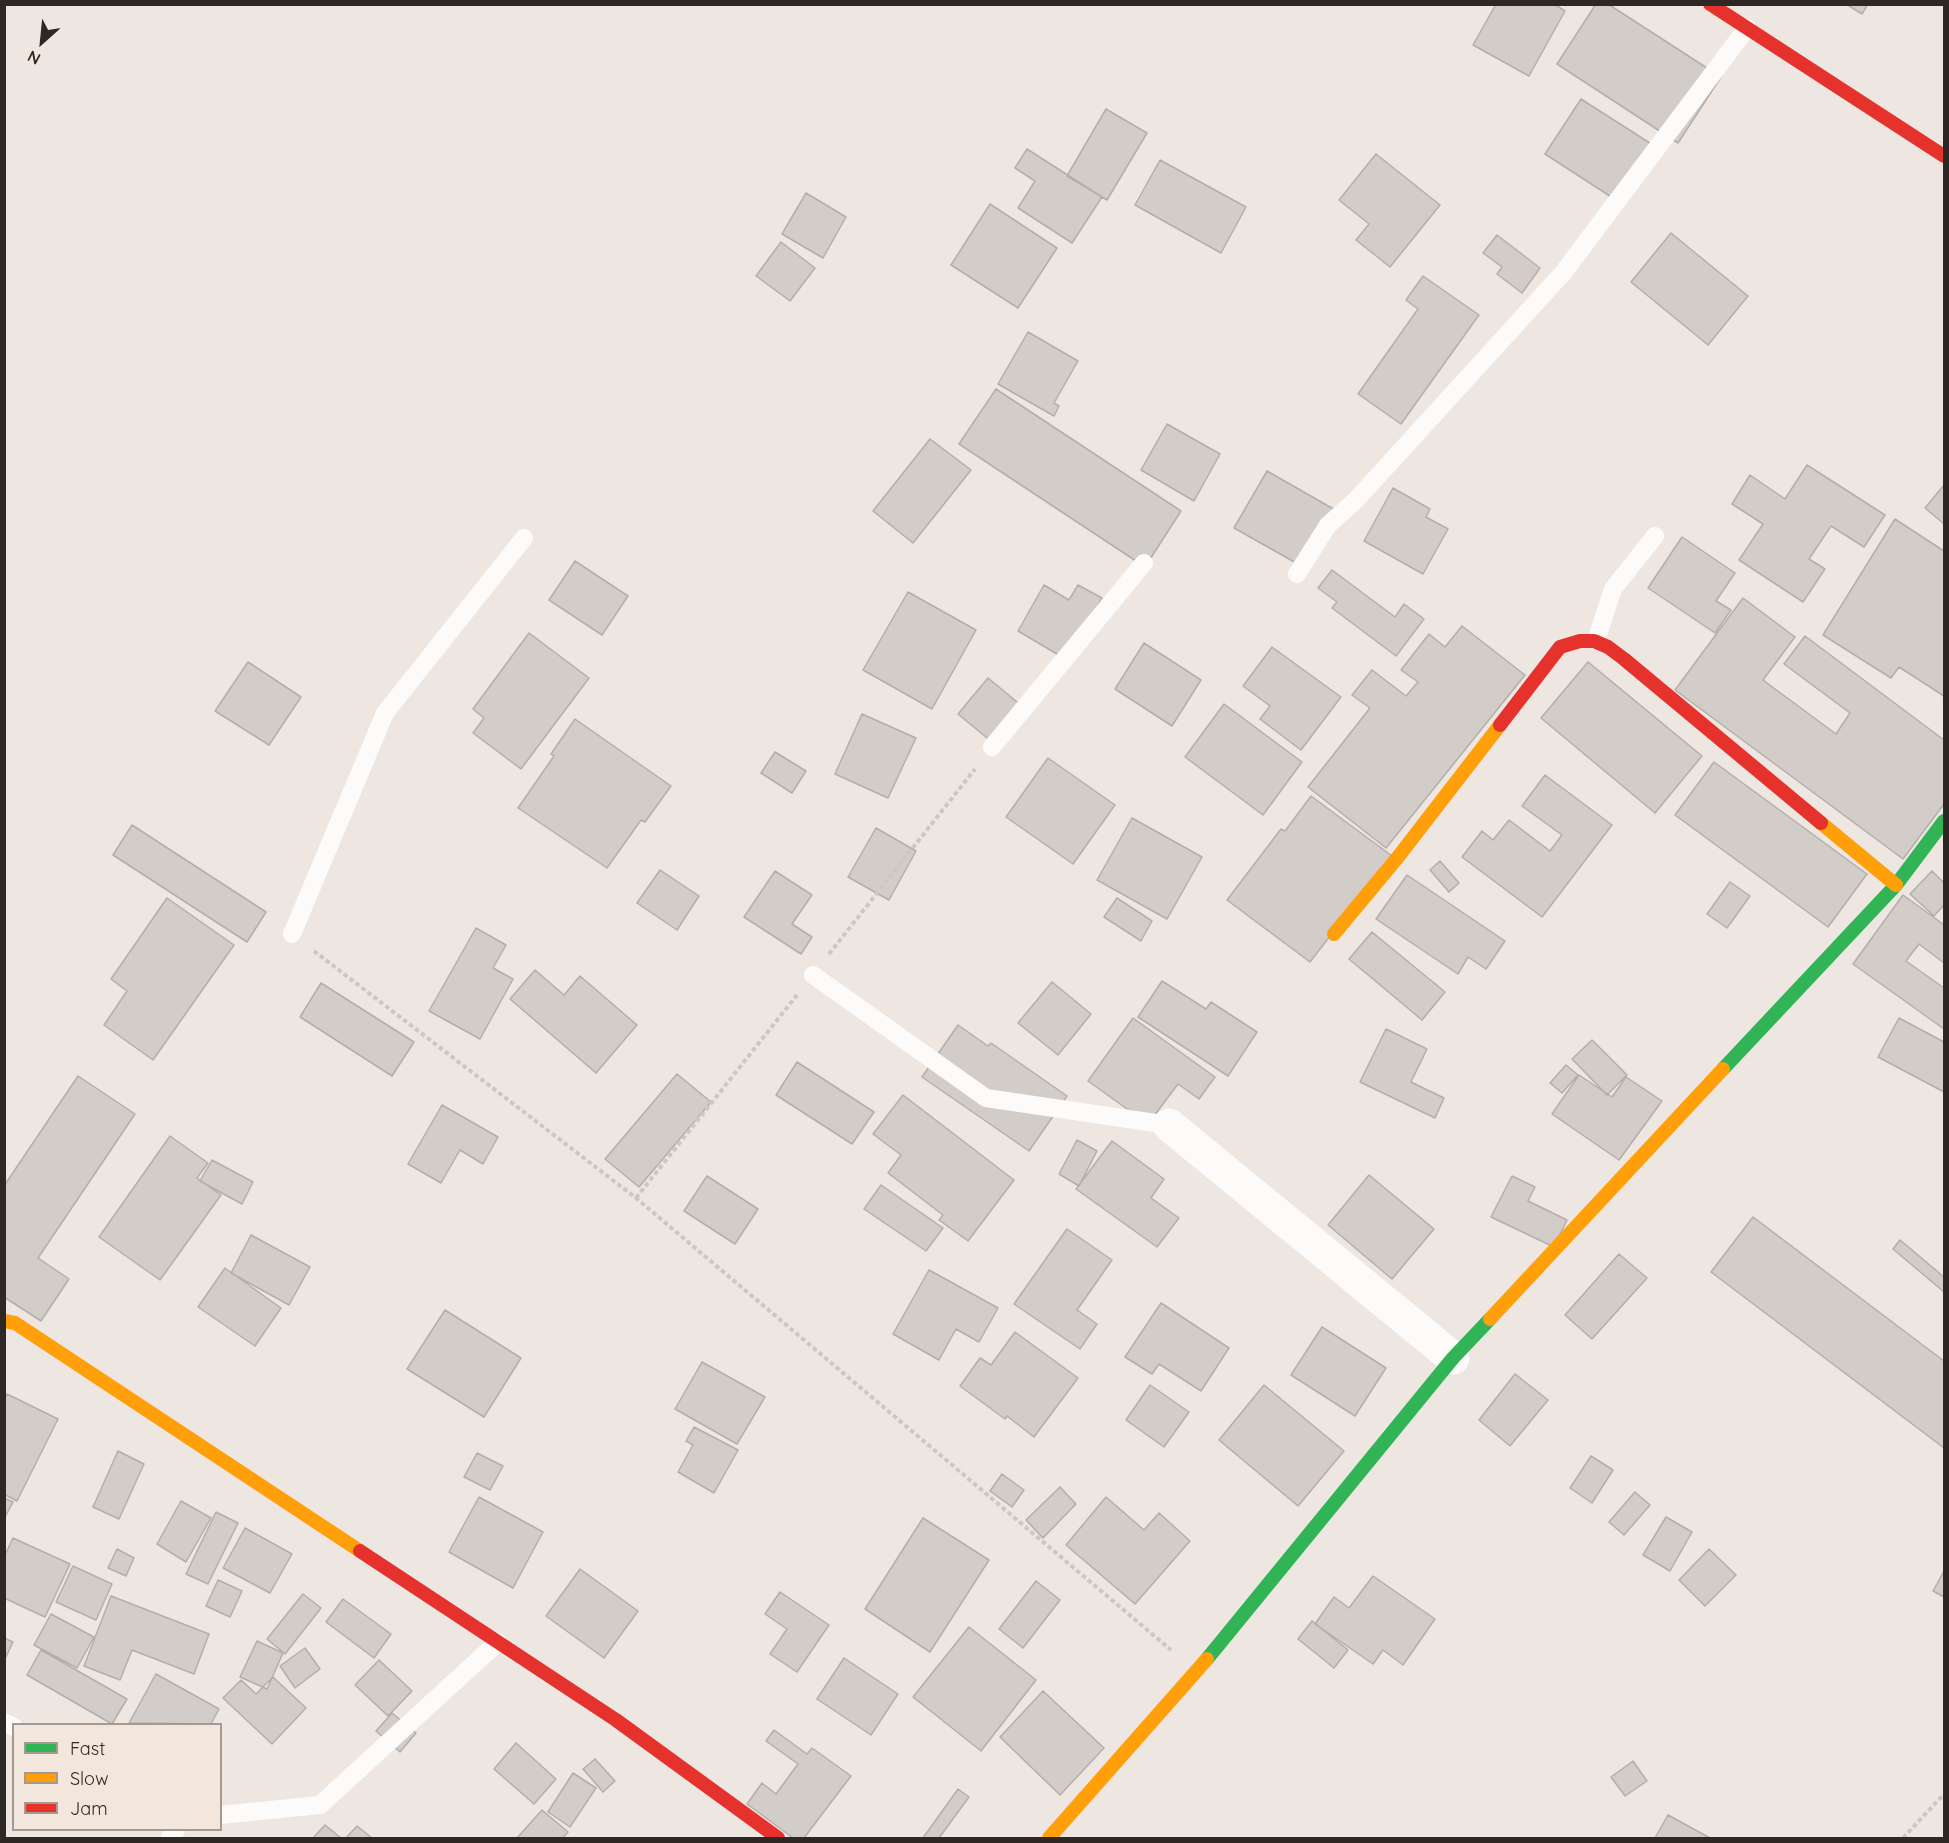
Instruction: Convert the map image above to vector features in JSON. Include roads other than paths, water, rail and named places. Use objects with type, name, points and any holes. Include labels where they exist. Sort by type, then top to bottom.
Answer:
[{"type":"street","points":[[1710,4],[1944,156]]},
{"type":"street","points":[[1334,934],[1398,857],[1560,647],[1580,639],[1596,641],[1624,659],[1896,885]]},
{"type":"street","points":[[1049,1839],[1197,1671],[1453,1358],[1896,885],[1944,821]]},
{"type":"street","points":[[1168,1125],[1453,1358]]},
{"type":"street","points":[[4,1321],[15,1323],[616,1720],[778,1839]]},
{"type":"lane","points":[[1297,574],[1328,525],[1355,501],[1563,273],[1747,28]]},
{"type":"lane","points":[[1596,641],[1613,589],[1655,536]]},
{"type":"lane","points":[[292,934],[385,713],[524,538]]},
{"type":"lane","points":[[992,747],[1144,563]]},
{"type":"lane","points":[[813,975],[986,1098],[1168,1125]]},
{"type":"lane","points":[[222,1815],[320,1805],[498,1642]]}]
